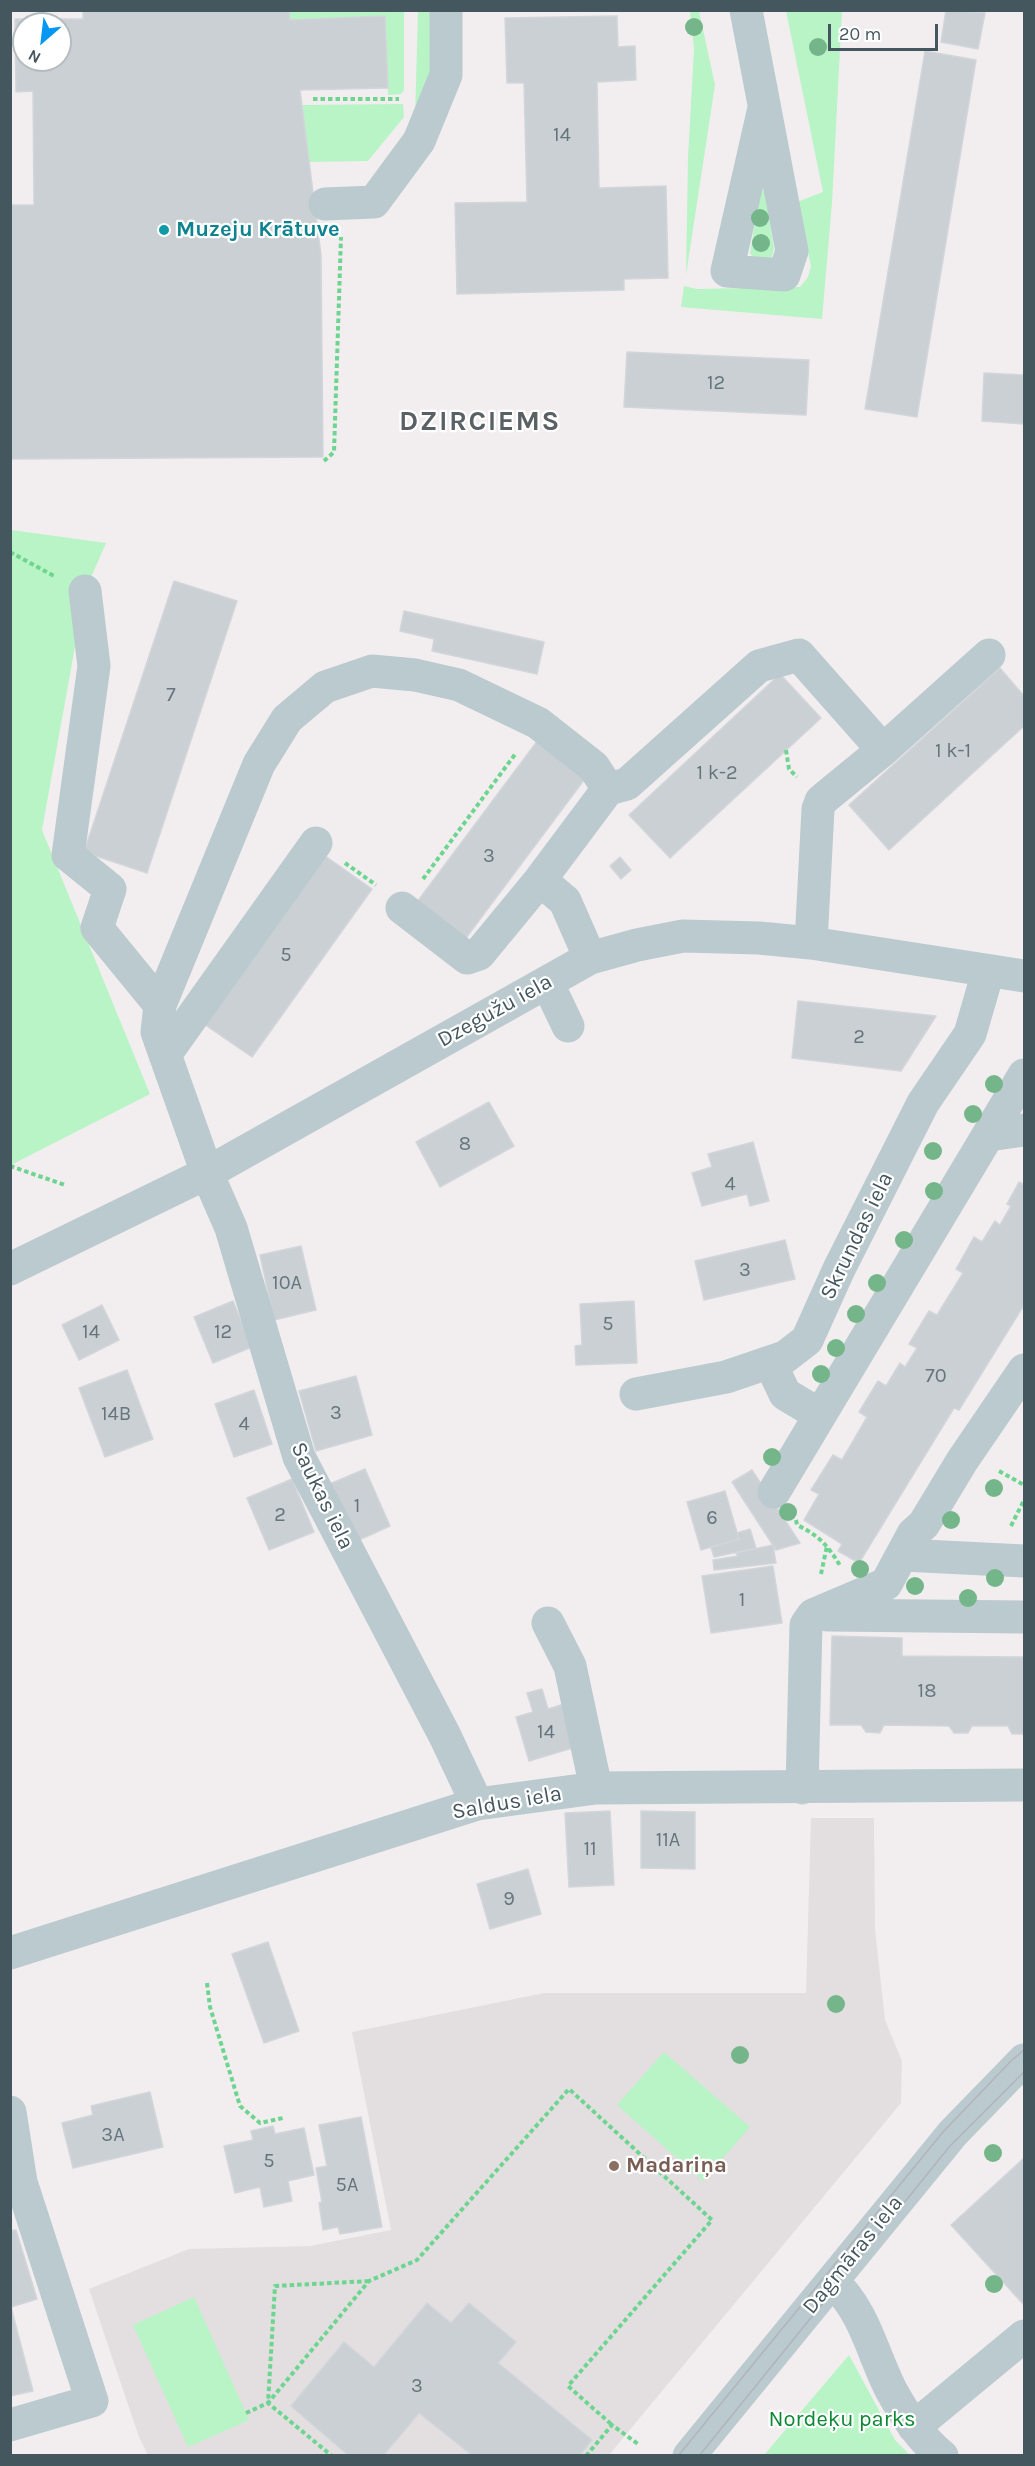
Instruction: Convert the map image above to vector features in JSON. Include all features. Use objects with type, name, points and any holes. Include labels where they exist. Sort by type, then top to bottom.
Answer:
[{"type":"street","points":[[333,204],[374,202],[419,141],[446,75],[446,10]]},
{"type":"street","points":[[746,10],[764,108]]},
{"type":"street","points":[[85,591],[94,666],[68,855],[110,889],[97,928],[160,1005]]},
{"type":"street","points":[[402,908],[467,958],[479,954],[540,880],[608,789],[627,784],[759,666],[799,655],[883,750]]},
{"type":"street","points":[[811,943],[818,809],[821,801],[883,750],[989,655]]},
{"type":"street","name":"Saukas iela","points":[[477,1804],[445,1736],[299,1457],[231,1228],[207,1173],[157,1032],[160,1005],[259,764],[287,719],[325,687],[372,671],[415,675],[459,685],[538,723],[594,767],[608,789]]},
{"type":"street","points":[[165,1055],[316,843]]},
{"type":"street","points":[[540,880],[565,901],[590,958]]},
{"type":"street","name":"Dzegužu iela","points":[[10,1269],[207,1173],[590,958],[682,936],[759,938],[811,943],[1024,976]]},
{"type":"street","name":"Skrundas iela","points":[[636,1394],[726,1377],[785,1357],[807,1340],[839,1269],[923,1103],[970,1034],[988,972]]},
{"type":"street","points":[[547,982],[568,1026]]},
{"type":"street","points":[[774,1492],[1024,1075]]},
{"type":"street","points":[[989,1135],[1024,1130]]},
{"type":"street","points":[[770,1362],[784,1394],[820,1415]]},
{"type":"street","points":[[890,1600],[903,1554],[914,1534],[924,1524],[962,1461],[1024,1370]]},
{"type":"street","points":[[903,1554],[1024,1561]]},
{"type":"street","points":[[801,1788],[806,1625],[813,1615],[890,1600],[1024,1617]]},
{"type":"street","points":[[548,1623],[570,1666],[596,1788]]},
{"type":"street","name":"Saldus iela","points":[[10,1953],[477,1804],[596,1788],[1024,1785]]},
{"type":"street","name":"Dagmāras iela","points":[[689,2456],[952,2133],[1024,2060]]},
{"type":"street","points":[[10,2112],[16,2183],[92,2402],[10,2425]]},
{"type":"street","points":[[832,2281],[864,2323],[891,2390],[914,2427],[942,2456]]},
{"type":"street","points":[[914,2427],[1024,2336]]},
{"type":"path","points":[[313,99],[408,99]]},
{"type":"path","points":[[324,461],[334,452],[333,204]]},
{"type":"path","points":[[10,552],[85,591]]},
{"type":"path","points":[[316,843],[379,887],[402,908],[538,723]]},
{"type":"path","points":[[10,1166],[65,1185]]},
{"type":"path","points":[[811,1532],[827,1545],[842,1568]]},
{"type":"path","points":[[207,1983],[210,2007],[240,2106],[260,2123],[283,2118]]},
{"type":"path","points":[[268,2403],[275,2286],[369,2282],[417,2260],[569,2089],[712,2220],[568,2386],[612,2425],[638,2444]]},
{"type":"path","points":[[246,2413],[268,2403],[369,2282]]},
{"type":"path","points":[[268,2403],[332,2456]]},
{"type":"path","points":[[586,2456],[612,2425]]},
{"type":"shaded area","name":"Madariņa","points":[[811,1818],[874,1818],[875,1929],[885,2020],[902,2061],[901,2103],[609,2455],[148,2455],[139,2437],[89,2289],[189,2249],[310,2246],[391,2230],[352,2032],[544,1993],[806,1993]]},
{"type":"green space","points":[[289,11],[404,11],[404,90],[401,94],[388,95],[385,16],[290,20]]},
{"type":"green space","points":[[418,11],[433,11],[435,61],[415,118]]},
{"type":"green space","points":[[690,11],[699,11],[715,85],[686,275],[688,158],[694,49]]},
{"type":"green space","points":[[786,11],[842,11],[832,203],[822,319],[681,307],[684,286],[697,289],[800,287],[808,277],[811,266],[797,202],[823,192]]},
{"type":"green space","points":[[403,104],[404,117],[368,161],[309,162],[302,105]]},
{"type":"green space","points":[[764,186],[774,249],[771,259],[755,260],[750,253],[760,192]]},
{"type":"green space","points":[[11,530],[106,543],[85,591],[42,830],[150,1094],[11,1165]]},
{"type":"green space","points":[[664,2052],[750,2127],[703,2181],[617,2105]]},
{"type":"green space","points":[[194,2297],[249,2420],[188,2447],[133,2325]]},
{"type":"green space","name":"Nordeķu parks","points":[[849,2355],[895,2440],[910,2455],[764,2455]]},
{"type":"building","name":"Muzeju Krātuve","points":[[83,10],[289,10],[290,20],[385,16],[388,88],[300,90],[321,255],[323,457],[10,459],[10,205],[34,205],[33,91],[16,92],[16,72],[72,72],[72,19],[83,19]]},
{"type":"building","points":[[946,10],[985,13],[978,49],[941,42]]},
{"type":"building","points":[[617,16],[618,47],[635,46],[636,80],[597,82],[599,188],[666,186],[668,278],[624,279],[624,290],[457,294],[455,203],[527,202],[524,83],[507,83],[505,18]]},
{"type":"building","points":[[925,51],[976,60],[917,417],[865,409]]},
{"type":"building","points":[[627,352],[809,360],[806,415],[624,407]]},
{"type":"building","points":[[984,373],[1024,375],[1024,424],[982,421]]},
{"type":"building","points":[[174,581],[237,601],[147,873],[84,852]]},
{"type":"building","points":[[404,611],[544,642],[537,674],[432,651],[434,639],[400,631]]},
{"type":"building","points":[[1000,668],[1024,696],[1024,726],[889,850],[849,805]]},
{"type":"building","points":[[780,674],[821,718],[670,858],[629,815]]},
{"type":"building","points":[[538,740],[587,776],[463,942],[414,906]]},
{"type":"building","points":[[321,853],[372,889],[252,1057],[201,1022]]},
{"type":"building","points":[[620,857],[631,870],[621,879],[610,866]]},
{"type":"building","points":[[798,1001],[936,1016],[901,1071],[792,1058]]},
{"type":"building","points":[[489,1102],[514,1146],[440,1187],[416,1142]]},
{"type":"building","points":[[753,1142],[769,1201],[750,1206],[747,1194],[702,1206],[692,1173],[712,1167],[708,1154]]},
{"type":"building","points":[[1019,1182],[1024,1185],[1024,1305],[959,1410],[954,1408],[859,1563],[838,1551],[842,1544],[804,1520],[819,1494],[811,1490],[833,1455],[842,1460],[867,1417],[859,1412],[878,1381],[886,1386],[900,1363],[905,1367],[917,1348],[909,1344],[929,1311],[937,1315],[963,1273],[956,1269],[974,1237],[982,1242],[995,1221],[1000,1225],[1011,1206],[1007,1204]]},
{"type":"building","points":[[785,1240],[795,1279],[704,1300],[695,1261]]},
{"type":"building","points":[[301,1246],[316,1310],[274,1320],[260,1255]]},
{"type":"building","points":[[233,1301],[252,1347],[213,1363],[194,1317]]},
{"type":"building","points":[[634,1301],[637,1363],[576,1365],[575,1346],[582,1345],[580,1304]]},
{"type":"building","points":[[102,1305],[119,1340],[79,1360],[62,1325]]},
{"type":"building","points":[[127,1370],[153,1439],[105,1457],[79,1388]]},
{"type":"building","points":[[356,1376],[372,1435],[316,1451],[299,1391]]},
{"type":"building","points":[[254,1390],[272,1444],[234,1457],[215,1404]]},
{"type":"building","points":[[365,1469],[390,1526],[350,1544],[325,1486]]},
{"type":"building","points":[[752,1470],[800,1543],[776,1550],[732,1482]]},
{"type":"building","points":[[292,1479],[314,1532],[269,1550],[247,1498]]},
{"type":"building","points":[[725,1491],[739,1539],[701,1550],[687,1502]]},
{"type":"building","points":[[750,1529],[756,1548],[714,1557],[711,1547],[739,1539],[737,1533]]},
{"type":"building","points":[[773,1545],[776,1563],[714,1570],[713,1560],[738,1556],[736,1553]]},
{"type":"building","points":[[773,1566],[782,1623],[711,1633],[702,1576]]},
{"type":"building","points":[[832,1636],[902,1638],[902,1656],[1024,1657],[1024,1734],[1012,1734],[1008,1726],[972,1726],[968,1733],[954,1733],[949,1726],[884,1725],[880,1733],[866,1732],[861,1725],[830,1725]]},
{"type":"building","points":[[542,1689],[548,1709],[564,1704],[576,1747],[529,1761],[516,1717],[533,1712],[527,1693]]},
{"type":"building","points":[[610,1811],[614,1885],[569,1887],[565,1813]]},
{"type":"building","points":[[641,1811],[695,1812],[695,1869],[641,1868]]},
{"type":"building","points":[[528,1869],[541,1914],[490,1929],[477,1884]]},
{"type":"building","points":[[268,1942],[299,2031],[264,2043],[232,1954]]},
{"type":"building","points":[[150,2092],[163,2147],[73,2168],[62,2123],[93,2115],[91,2106]]},
{"type":"building","points":[[361,2117],[382,2227],[340,2234],[338,2227],[323,2230],[319,2203],[322,2202],[316,2168],[327,2166],[319,2125]]},
{"type":"building","points":[[273,2126],[275,2134],[304,2128],[314,2175],[288,2181],[292,2201],[264,2207],[260,2187],[235,2193],[224,2146],[253,2140],[251,2131]]},
{"type":"building","points":[[1024,2158],[1024,2305],[951,2225]]},
{"type":"building","points":[[16,2230],[37,2299],[11,2307],[33,2391],[10,2396],[10,2231]]},
{"type":"building","points":[[427,2303],[451,2323],[469,2303],[516,2342],[498,2363],[592,2440],[579,2456],[473,2456],[419,2413],[383,2456],[349,2456],[291,2406],[344,2342],[374,2367]]},
{"type":"tram line","points":[[678,2456],[943,2132],[1024,2050]]},
{"type":"tram line","points":[[699,2456],[950,2146],[1024,2072]]},
{"type":"place","name":"Muzeju Krātuve","points":[[164,230]]},
{"type":"place","name":"Madariņa","points":[[614,2166]]},
{"type":"district","name":"DZIRCIEMS","points":[[480,422]]}]
